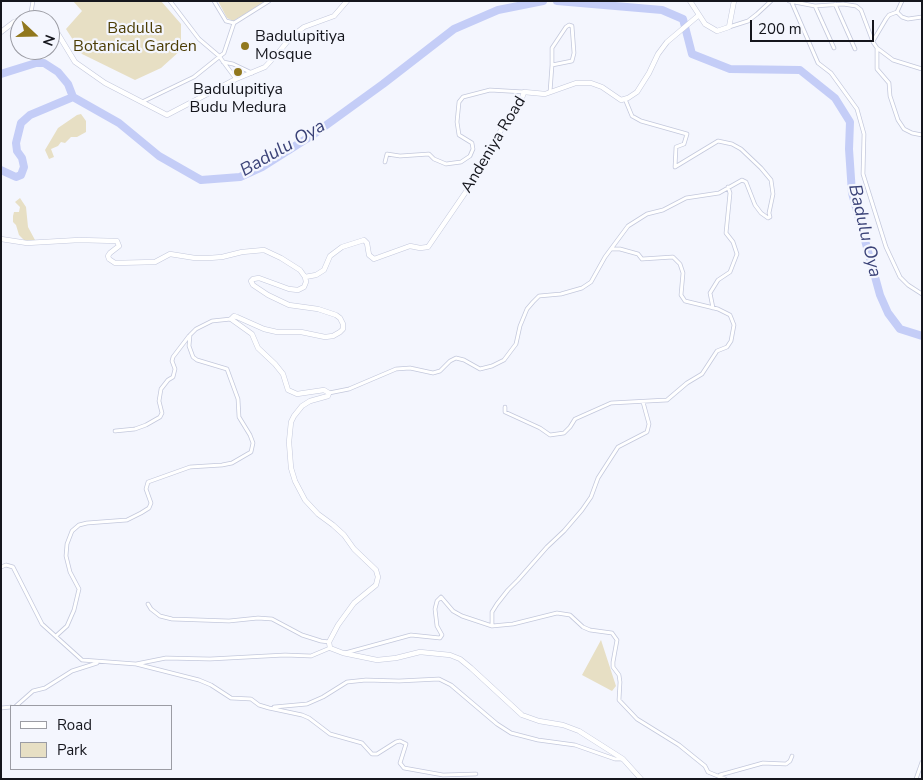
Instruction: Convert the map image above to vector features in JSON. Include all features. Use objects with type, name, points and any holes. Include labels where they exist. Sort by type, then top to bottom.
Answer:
[{"type":"street","points":[[170,1],[199,39],[218,56],[236,79]]},
{"type":"street","points":[[214,1],[226,21],[234,23]]},
{"type":"street","points":[[142,102],[194,77],[224,53],[234,23],[269,1]]},
{"type":"street","points":[[60,37],[75,62],[104,83],[167,116],[236,79],[265,66],[291,37],[304,27],[334,16],[347,1]]},
{"type":"street","points":[[690,1],[705,24],[717,31],[748,21],[771,1]]},
{"type":"street","points":[[729,27],[734,1]]},
{"type":"street","points":[[873,42],[890,15],[897,12],[902,1]]},
{"type":"street","points":[[790,2],[815,6],[835,4],[856,6],[861,10],[877,48],[893,60],[922,69]]},
{"type":"street","points":[[790,2],[818,63],[831,73],[857,109],[864,134],[863,174],[886,247],[900,277],[922,294]]},
{"type":"street","points":[[835,4],[855,49]]},
{"type":"street","points":[[815,6],[834,48]]},
{"type":"street","points":[[897,12],[902,17],[908,19],[922,17]]},
{"type":"street","points":[[330,648],[329,642],[338,626],[354,603],[376,586],[378,577],[376,570],[354,549],[344,535],[318,514],[305,500],[295,481],[291,468],[289,442],[291,422],[302,406],[310,401],[328,396],[329,393],[349,389],[396,369],[410,368],[434,374],[456,358],[464,360],[480,369],[504,360],[516,344],[520,326],[527,310],[539,296],[561,294],[582,288],[591,282],[605,257],[628,226],[647,214],[663,210],[686,198],[719,193],[742,180],[746,182],[755,205],[761,213],[768,218],[770,217],[769,213],[773,194],[771,180],[741,149],[732,144],[718,141],[675,167],[676,147],[684,144],[687,134],[641,121],[632,116],[625,99],[637,92],[658,54],[667,42],[699,15]]},
{"type":"street","points":[[550,92],[552,48],[566,28],[569,25],[572,26],[574,53],[572,61],[552,65]]},
{"type":"street","points":[[877,48],[877,70],[889,82],[890,96],[898,120],[904,129],[922,135]]},
{"type":"street","points":[[222,62],[233,64],[252,73]]},
{"type":"street","name":"Andeniya Road","points":[[305,277],[316,275],[324,270],[330,256],[342,247],[364,240],[367,243],[369,256],[374,259],[410,246],[420,248],[428,246],[487,161],[501,130],[519,108],[524,92],[546,94],[576,83],[591,83],[621,100],[625,99]]},
{"type":"street","points":[[386,162],[387,154],[400,156],[429,154],[434,159],[446,164],[461,162],[470,156],[473,149],[472,143],[460,135],[457,122],[459,102],[463,97],[490,90],[524,92]]},
{"type":"street","points":[[713,308],[710,293],[718,280],[730,272],[737,254],[733,242],[726,233],[730,192],[728,187]]},
{"type":"street","points":[[1,239],[27,243],[79,240],[117,241],[119,246],[108,256],[115,263],[155,262],[170,254],[209,258],[264,250],[300,270],[306,282],[304,287],[298,290],[289,290],[259,278],[251,281],[253,285],[289,305],[318,309],[336,315],[343,324],[343,329],[340,332],[333,336],[324,337],[301,332],[277,332],[264,329],[237,316],[230,319],[212,321],[196,329],[172,357],[175,369],[173,377],[161,389],[159,401],[162,413],[160,417],[146,426],[115,431]]},
{"type":"street","points":[[504,407],[505,412],[550,434],[564,433],[575,418],[611,403],[667,400],[686,383],[702,374],[717,351],[727,347],[731,341],[734,325],[730,315],[713,308],[685,301],[681,295],[683,273],[680,264],[673,257],[642,259],[638,254],[620,249],[612,250]]},
{"type":"street","points":[[230,319],[252,334],[258,348],[283,374],[288,390],[297,394],[324,390],[329,393]]},
{"type":"street","points":[[56,636],[67,626],[74,610],[79,589],[70,572],[66,556],[67,544],[72,531],[79,525],[87,523],[127,520],[149,508],[151,503],[146,489],[148,482],[190,468],[232,463],[251,452],[253,448],[250,435],[239,417],[238,399],[227,368],[193,357],[189,346],[190,335]]},
{"type":"street","points":[[492,626],[492,612],[497,604],[582,510],[591,497],[598,478],[618,447],[647,432],[649,424],[643,402]]},
{"type":"street","points":[[1,566],[13,567],[42,624],[82,660],[136,664],[199,680],[211,685],[231,698],[251,699],[269,708],[309,718],[330,734],[362,743],[372,754],[377,754],[400,741],[406,744],[400,763],[404,768],[443,775],[476,774]]},
{"type":"street","points":[[343,653],[411,635],[440,638],[442,635],[437,626],[435,609],[437,601],[441,598],[452,611],[492,626],[513,624],[557,613],[570,615],[583,627],[590,630],[612,632],[616,640],[613,667],[619,675],[619,700],[637,718],[669,737],[705,766],[708,772],[724,779]]},
{"type":"street","points":[[148,604],[160,616],[172,619],[229,621],[258,618],[272,619],[302,635],[329,642]]},
{"type":"street","points":[[136,664],[166,658],[210,659],[285,655],[311,656],[330,648],[343,653],[377,660],[396,658],[420,652],[450,655],[460,659],[522,715],[579,731],[623,759],[641,779]]},
{"type":"street","points":[[17,705],[33,691],[45,688],[72,671],[97,662]]},
{"type":"street","points":[[269,708],[307,704],[323,697],[347,682],[439,679],[452,685],[497,724],[511,733],[574,746],[615,759],[623,759]]},
{"type":"street","points":[[712,774],[722,776],[762,763],[786,764],[792,756]]},
{"type":"street","points":[[916,779],[922,762]]},
{"type":"street","points":[[712,774],[712,779]]},
{"type":"green space","name":"Badulla Botanical Garden","points":[[73,1],[161,1],[181,24],[181,50],[161,68],[135,80],[82,54],[66,29],[82,11]]},
{"type":"green space","points":[[218,1],[266,1],[233,21],[227,18]]},
{"type":"green space","points":[[81,114],[86,121],[86,132],[77,137],[71,137],[65,143],[61,142],[58,146],[51,149],[54,157],[49,159],[45,150],[58,128]]},
{"type":"green space","points":[[20,198],[26,207],[28,227],[35,240],[25,241],[19,235],[13,222],[14,212],[19,212],[20,207],[15,202]]},
{"type":"green space","points":[[601,640],[616,686],[612,691],[582,675]]},
{"type":"waterway","name":"Badulu Oya","points":[[1,74],[36,63],[44,63],[58,72],[68,84],[73,97],[119,123],[159,156],[201,180],[240,177],[262,167],[314,134],[454,29],[498,10],[543,1]]},
{"type":"waterway","name":"Badulu Oya","points":[[557,1],[662,10],[683,19],[692,54],[730,69],[800,70],[835,98],[850,122],[849,149],[852,193],[880,295],[888,313],[900,329],[922,336]]},
{"type":"waterway","points":[[1,170],[16,177],[21,175],[24,167],[22,158],[17,151],[16,143],[21,123],[30,115],[73,97]]},
{"type":"place","name":"Badulupitiya Mosque","points":[[245,46]]},
{"type":"place","name":"Badulupitiya Budu Medura","points":[[238,72]]}]
